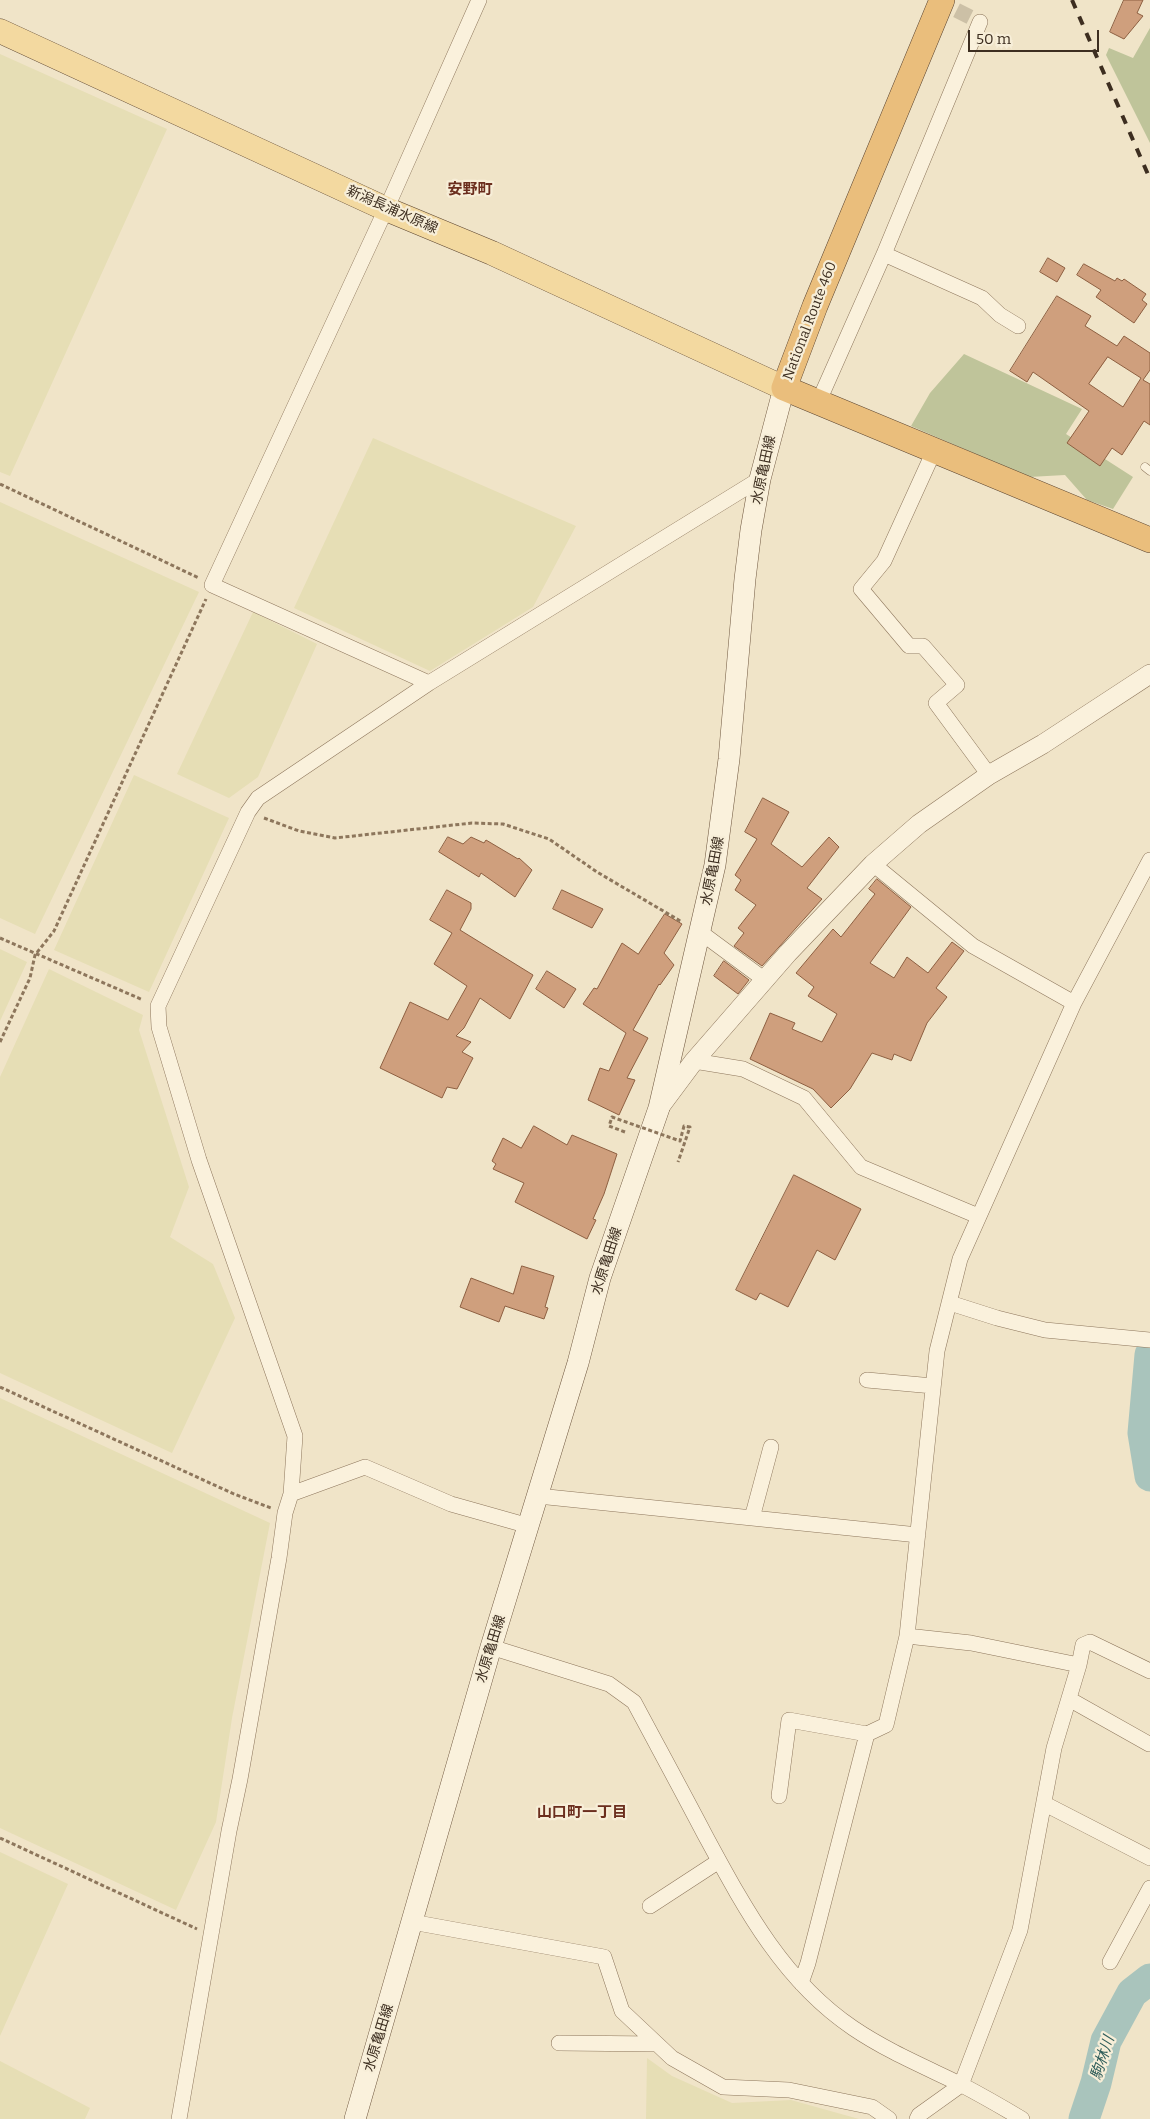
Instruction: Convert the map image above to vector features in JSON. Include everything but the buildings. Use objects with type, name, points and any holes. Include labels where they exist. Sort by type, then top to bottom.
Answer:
[{"type":"highway","name":"National Route 460","points":[[942,0],[815,306],[784,388],[1150,540]]},
{"type":"main road","name":"新潟長浦水原線","points":[[0,30],[386,209],[492,253],[784,388]]},
{"type":"main road","name":"水原亀田線","points":[[354,2119],[491,1647],[578,1364],[600,1278],[659,1108],[700,932],[723,816],[744,579],[760,479],[784,388]]},
{"type":"street","points":[[429,683],[212,585],[386,209],[479,0]]},
{"type":"street","points":[[818,403],[884,254],[980,22]]},
{"type":"street","points":[[884,254],[982,298],[1000,315],[1018,326]]},
{"type":"street","points":[[934,451],[884,561],[860,589],[909,646],[923,646],[956,685],[936,703],[989,775]]},
{"type":"street","points":[[179,2119],[266,1635],[285,1513],[291,1494],[295,1436],[199,1160],[159,1026],[158,1006],[248,812],[258,798],[429,683],[760,479]]},
{"type":"street","points":[[659,1108],[694,1062],[788,953],[873,864],[919,824],[989,775],[1042,744],[1150,674]]},
{"type":"street","points":[[779,1796],[789,1720],[867,1734],[886,1725],[907,1636],[937,1351],[960,1259],[1074,1003],[1150,860]]},
{"type":"street","points":[[873,864],[973,946],[1074,1003]]},
{"type":"street","points":[[700,932],[765,980]]},
{"type":"street","points":[[694,1062],[743,1069],[804,1098],[861,1167],[978,1216]]},
{"type":"street","points":[[950,1303],[1045,1330],[1150,1340]]},
{"type":"street","points":[[867,1380],[933,1386]]},
{"type":"street","points":[[752,1518],[770,1447]]},
{"type":"street","points":[[291,1494],[365,1467],[451,1504],[529,1526]]},
{"type":"street","points":[[538,1496],[918,1535]]},
{"type":"street","points":[[907,1636],[971,1643],[1078,1666]]},
{"type":"street","points":[[917,2119],[919,2115],[961,2085],[1020,1930],[1054,1748],[1083,1645],[1090,1642],[1150,1671]]},
{"type":"street","points":[[491,1647],[609,1684],[634,1702],[740,1901],[765,1939],[801,1983],[820,2002],[852,2028],[898,2056],[961,2085],[1022,2119]]},
{"type":"street","points":[[1069,1699],[1149,1744]]},
{"type":"street","points":[[801,1983],[808,1963],[867,1734]]},
{"type":"street","points":[[1045,1804],[1150,1858]]},
{"type":"street","points":[[650,1906],[719,1861]]},
{"type":"street","points":[[1110,1962],[1150,1888]]},
{"type":"street","points":[[412,1922],[604,1957],[622,2011],[672,2058],[723,2087],[789,2090],[872,2107],[889,2119]]},
{"type":"street","points":[[559,2043],[657,2044]]},
{"type":"path","points":[[0,484],[212,585],[54,931],[35,955],[30,978],[0,1042]]},
{"type":"path","points":[[248,812],[299,831],[335,838],[472,823],[503,824],[549,839],[597,872],[700,932]]},
{"type":"path","points":[[0,938],[35,955],[158,1006]]},
{"type":"path","points":[[625,1132],[609,1126],[612,1117],[680,1141],[684,1126],[690,1127],[678,1162]]},
{"type":"path","points":[[0,1387],[234,1494],[285,1513]]},
{"type":"path","points":[[0,1838],[211,1936]]},
{"type":"shaded area","points":[[0,54],[167,129],[10,476],[0,472]]},
{"type":"shaded area","points":[[373,438],[576,526],[533,607],[430,671],[294,608]]},
{"type":"shaded area","points":[[0,502],[199,592],[35,934],[0,918]]},
{"type":"shaded area","points":[[253,612],[317,644],[258,777],[229,798],[177,774]]},
{"type":"shaded area","points":[[134,775],[229,818],[149,992],[54,950]]},
{"type":"shaded area","points":[[0,949],[27,962],[0,1021]]},
{"type":"shaded area","points":[[49,969],[143,1015],[139,1030],[189,1187],[170,1237],[213,1264],[235,1318],[172,1453],[0,1373],[0,1077]]},
{"type":"shaded area","points":[[0,1398],[270,1523],[232,1718],[216,1822],[176,1910],[0,1828]]},
{"type":"shaded area","points":[[0,1852],[68,1884],[0,2036]]},
{"type":"shaded area","points":[[647,2058],[672,2076],[732,2103],[791,2100],[859,2119],[646,2119]]},
{"type":"shaded area","points":[[0,2061],[90,2108],[85,2119],[0,2119]]},
{"type":"green space","points":[[1150,28],[1150,143],[1106,55],[1109,48],[1133,58]]},
{"type":"green space","points":[[964,354],[1082,409],[1066,434],[1133,477],[1113,509],[1087,500],[1065,475],[1029,477],[911,426],[930,393]]},
{"type":"waterway","name":"駒林川","points":[[1150,1355],[1143,1433],[1150,1476]]},
{"type":"waterway","name":"駒林川","points":[[1084,2119],[1096,2083],[1106,2041],[1132,1993],[1150,1979]]},
{"type":"tunnel","points":[[936,0],[980,22]]},
{"type":"railway","points":[[1072,0],[1150,179]]},
{"type":"district","name":"安野町","points":[[470,190]]},
{"type":"district","name":"山口町一丁目","points":[[582,1813]]}]
